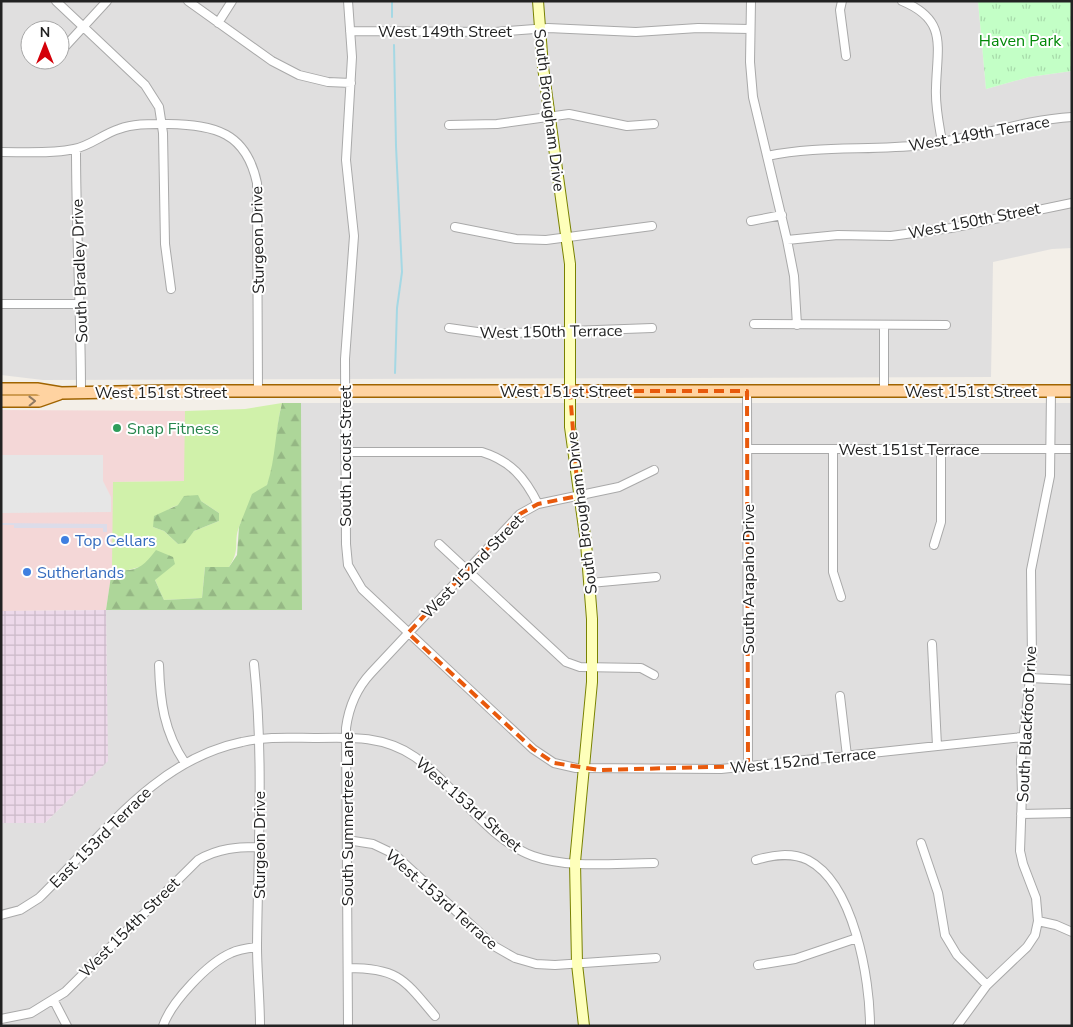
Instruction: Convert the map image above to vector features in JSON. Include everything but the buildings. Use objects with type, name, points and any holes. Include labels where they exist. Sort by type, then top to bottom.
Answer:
[{"type":"main road","name":"West 151st Street","points":[[1,389],[37,389],[61,393],[171,391],[1072,391]]},
{"type":"main road","name":"West 151st Street","points":[[1,401],[39,401],[61,393]]},
{"type":"street","points":[[56,1],[149,90],[159,107],[162,124],[165,244],[171,290]]},
{"type":"street","points":[[70,41],[107,1]]},
{"type":"street","points":[[188,1],[277,64],[299,75],[321,81],[351,83]]},
{"type":"street","points":[[218,23],[232,1]]},
{"type":"street","name":"South Locust Street","points":[[348,1],[351,83],[346,160],[352,212],[354,258],[347,329],[345,392],[346,544],[348,564],[362,589],[542,756],[568,767],[583,768]]},
{"type":"street","name":"South Brougham Drive","points":[[538,1],[539,29],[567,238],[571,288],[571,444],[590,582],[592,667],[575,862],[577,964],[584,1026]]},
{"type":"street","points":[[751,1],[750,62],[753,96],[782,215],[794,276],[797,324]]},
{"type":"street","points":[[842,1],[840,10],[846,56]]},
{"type":"street","points":[[902,1],[928,15],[938,33],[936,111],[942,142]]},
{"type":"street","name":"West 149th Street","points":[[350,31],[495,32],[539,29],[636,32],[698,28],[750,29]]},
{"type":"street","points":[[449,126],[497,124],[569,114],[627,126],[654,124]]},
{"type":"street","name":"West 149th Terrace","points":[[767,156],[795,150],[827,148],[878,149],[942,142],[1036,120],[1072,117]]},
{"type":"street","points":[[1,152],[60,152],[76,148],[120,128],[144,124],[162,124]]},
{"type":"street","name":"Sturgeon Drive","points":[[162,124],[202,125],[223,132],[240,145],[254,168],[257,193],[258,392]]},
{"type":"street","name":"South Bradley Drive","points":[[76,148],[76,247],[80,304],[81,393]]},
{"type":"street","name":"West 150th Street","points":[[787,240],[838,235],[891,236],[951,228],[1072,203]]},
{"type":"street","points":[[751,221],[782,215]]},
{"type":"street","points":[[455,227],[516,239],[546,240],[652,226]]},
{"type":"street","points":[[1,304],[80,304]]},
{"type":"street","points":[[754,324],[946,325]]},
{"type":"street","points":[[884,325],[884,391]]},
{"type":"street","name":"West 150th Terrace","points":[[449,328],[481,334],[652,328]]},
{"type":"street","name":"South Arapaho Drive","points":[[747,391],[748,766]]},
{"type":"street","name":"South Blackfoot Drive","points":[[957,1026],[987,985],[1027,948],[1035,935],[1038,921],[1036,898],[1020,851],[1022,737],[1030,678],[1031,570],[1047,498],[1051,449],[1051,391]]},
{"type":"street","name":"West 151st Terrace","points":[[747,449],[1072,449]]},
{"type":"street","points":[[833,449],[833,572],[841,597]]},
{"type":"street","points":[[934,545],[941,522],[942,449]]},
{"type":"street","points":[[346,452],[482,452],[502,460],[518,471],[538,504]]},
{"type":"street","name":"West 152nd Street","points":[[408,633],[520,514],[538,504],[619,487],[654,470]]},
{"type":"street","points":[[439,544],[562,659],[572,665],[641,668],[654,675]]},
{"type":"street","points":[[590,582],[656,577]]},
{"type":"street","name":"South Summertree Lane","points":[[348,1026],[346,737],[348,716],[356,692],[371,672],[408,633]]},
{"type":"street","points":[[932,644],[937,746]]},
{"type":"street","name":"Sturgeon Drive","points":[[254,664],[259,739],[261,847],[257,947],[260,1026]]},
{"type":"street","points":[[159,665],[160,701],[165,724],[184,763]]},
{"type":"street","points":[[1030,678],[1072,680]]},
{"type":"street","points":[[840,696],[847,756]]},
{"type":"street","name":"West 153rd Street","points":[[199,756],[217,748],[259,739],[346,737],[378,740],[407,752],[423,764],[510,843],[534,856],[550,861],[654,863]]},
{"type":"street","name":"West 152nd Terrace","points":[[583,768],[599,770],[748,766],[1022,737]]},
{"type":"street","name":"East 153rd Terrace","points":[[1,915],[20,910],[39,898],[142,794],[184,763],[199,756]]},
{"type":"street","points":[[1021,814],[1072,813]]},
{"type":"street","name":"West 153rd Terrace","points":[[347,840],[373,844],[394,854],[487,940],[507,954],[536,964],[577,964],[656,958]]},
{"type":"street","points":[[921,843],[938,893],[945,935],[957,955],[987,985]]},
{"type":"street","name":"West 154th Street","points":[[1,1019],[31,1012],[54,1000],[198,860],[229,848],[261,847]]},
{"type":"street","points":[[756,860],[774,855],[785,855],[807,860],[817,866],[832,881],[857,938],[869,1001],[870,1026]]},
{"type":"street","points":[[1038,921],[1056,925],[1072,932]]},
{"type":"street","points":[[758,965],[794,959],[857,938]]},
{"type":"street","points":[[163,1026],[175,1003],[217,961],[237,950],[257,947]]},
{"type":"street","points":[[348,968],[375,969],[398,977],[412,989],[435,1016]]},
{"type":"street","points":[[54,1000],[67,1026]]},
{"type":"highlighted area","points":[[570,391],[747,391],[748,766],[599,770],[554,763],[533,749],[408,633],[520,514],[538,504],[578,496]]},
{"type":"shaded area","points":[[1,1],[978,1],[986,89],[1029,77],[1072,71],[1072,248],[1052,249],[993,262],[991,377],[43,380],[1,375]]},
{"type":"shaded area","points":[[301,403],[1072,403],[1072,1026],[1,1026],[1,823],[45,823],[107,761],[106,610],[302,609]]},
{"type":"shaded area","points":[[1,410],[185,411],[185,481],[113,482],[113,562],[106,610],[1,611]]},
{"type":"shaded area","points":[[1,455],[103,455],[103,481],[111,497],[111,512],[1,513]]},
{"type":"shaded area","points":[[1,523],[107,524],[107,532],[103,532],[103,528],[14,528],[14,525],[1,525]]},
{"type":"shaded area","points":[[106,610],[108,761],[45,823],[1,823],[1,611]]},
{"type":"green space","name":"Haven Park","points":[[978,1],[1072,1],[1072,71],[1029,77],[986,89]]},
{"type":"green space","points":[[282,403],[271,476],[264,490],[241,522],[237,533],[235,555],[229,567],[205,567],[202,598],[164,600],[155,580],[143,566],[125,571],[112,569],[113,482],[184,481],[185,411],[245,409]],"holes":[[[201,501],[219,513],[219,521],[194,531],[178,544],[164,531],[153,527],[168,510],[179,505]]]},
{"type":"green space","points":[[282,403],[301,403],[302,610],[106,610],[112,569],[127,570],[138,568],[156,550],[173,557],[175,564],[155,580],[164,600],[202,598],[205,567],[229,567],[237,555],[239,527],[252,494],[267,485]]},
{"type":"green space","points":[[198,495],[201,501],[219,513],[219,521],[194,531],[185,543],[178,544],[164,531],[153,527],[154,516],[178,505],[184,496]]},
{"type":"waterway","points":[[392,1],[392,17]]},
{"type":"waterway","points":[[394,45],[396,146],[402,272],[397,308],[395,373]]},
{"type":"place","name":"Snap Fitness","points":[[117,428]]},
{"type":"place","name":"Top Cellars","points":[[65,540]]},
{"type":"place","name":"Sutherlands","points":[[27,572]]}]
